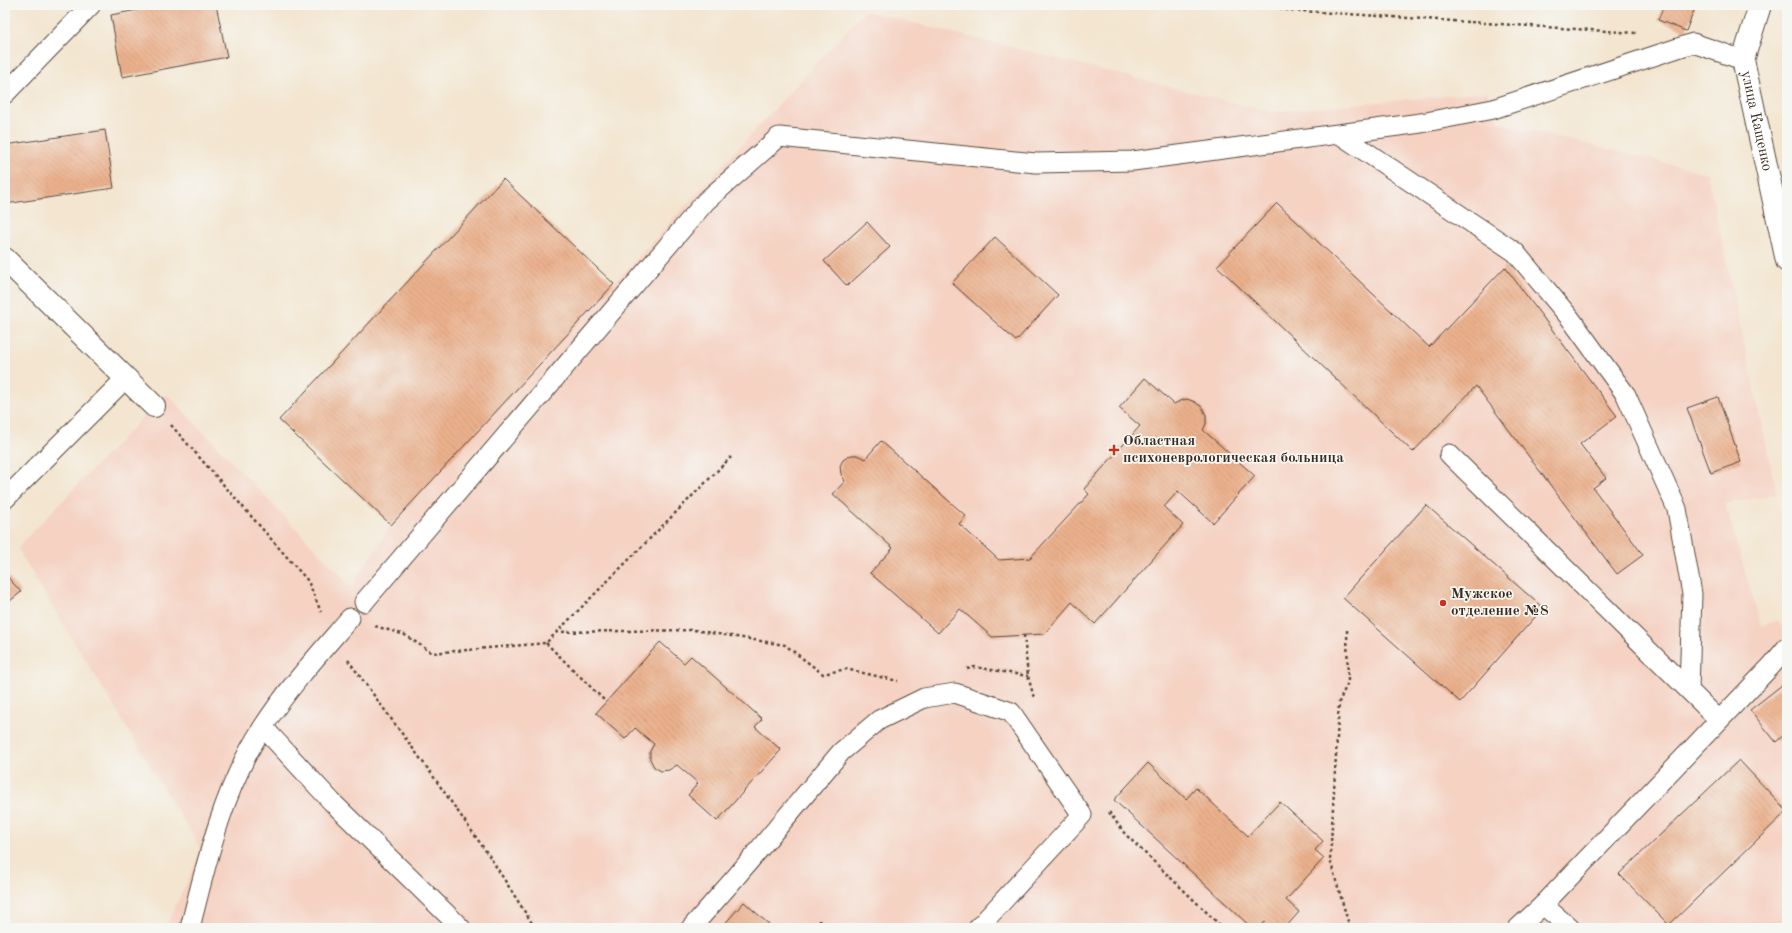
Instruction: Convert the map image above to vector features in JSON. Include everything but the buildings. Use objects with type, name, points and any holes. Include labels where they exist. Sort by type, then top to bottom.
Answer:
[{"type":"street","name":"улица Кащенко","points":[[1760,5],[1743,60],[1787,262]]},
{"type":"street","points":[[5,258],[154,406]]},
{"type":"lane","points":[[5,94],[91,5]]},
{"type":"lane","points":[[364,602],[706,201],[779,137],[1036,163],[1133,161],[1341,135],[1421,123],[1494,109],[1693,43],[1743,60]]},
{"type":"lane","points":[[1341,135],[1515,252],[1570,318],[1626,395],[1676,509],[1692,594],[1689,690]]},
{"type":"lane","points":[[5,499],[126,378]]},
{"type":"lane","points":[[1449,454],[1719,720]]},
{"type":"lane","points":[[190,928],[205,866],[235,780],[263,727],[300,677],[350,618]]},
{"type":"lane","points":[[1518,928],[1543,905],[1787,647]]},
{"type":"lane","points":[[691,928],[735,878],[840,752],[879,720],[924,698],[955,693],[1011,712],[1082,815],[978,928]]},
{"type":"lane","points":[[263,727],[332,802],[461,928]]},
{"type":"lane","points":[[1543,905],[1570,928]]},
{"type":"path","points":[[1268,5],[1287,10],[1638,33]]},
{"type":"path","points":[[154,406],[308,581],[332,639],[433,775],[490,858],[534,928]]},
{"type":"path","points":[[350,618],[405,635],[432,653],[546,643],[731,457]]},
{"type":"path","points":[[556,632],[694,630],[785,645],[823,674],[846,669],[904,682]]},
{"type":"path","points":[[1347,630],[1348,682],[1339,702],[1330,860],[1350,928]]},
{"type":"path","points":[[1024,635],[1028,676],[1035,699]]},
{"type":"path","points":[[546,643],[606,702]]},
{"type":"path","points":[[961,670],[975,667],[1028,676]]},
{"type":"path","points":[[1108,811],[1125,834],[1223,928]]},
{"type":"path","points":[[819,920],[821,928]]},
{"type":"shaded area","name":"Областная психоневрологическая больница","points":[[865,11],[1271,112],[1487,92],[1500,123],[1707,173],[1777,494],[1725,504],[1761,626],[1778,620],[1787,631],[1787,928],[165,928],[202,851],[17,548],[166,393],[352,587],[391,525]]},
{"type":"place","name":"Областная психоневрологическая больница","points":[[1114,450]]},
{"type":"place","name":"Мужское отделение №8","points":[[1443,603]]}]
